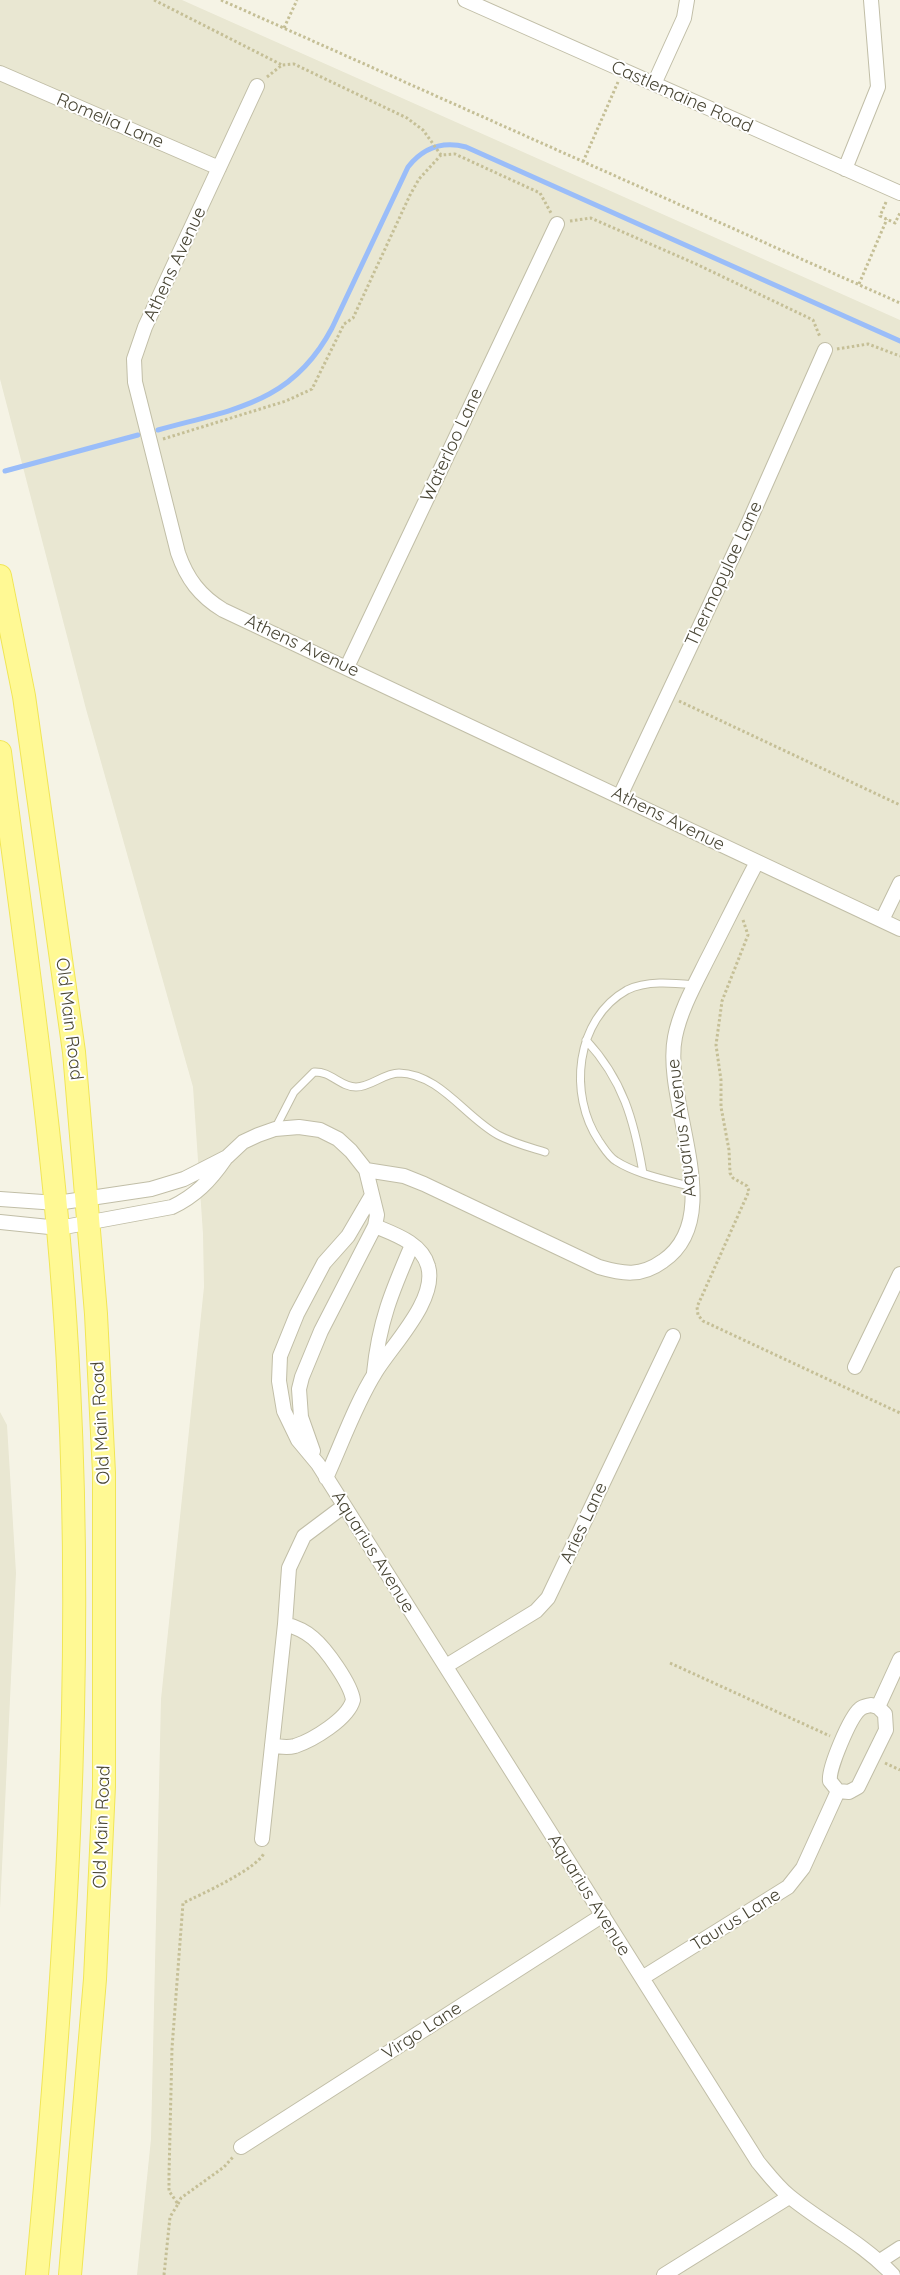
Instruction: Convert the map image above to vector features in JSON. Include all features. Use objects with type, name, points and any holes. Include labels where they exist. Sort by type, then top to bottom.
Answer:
[{"type":"main road","name":"Old Main Road","points":[[0,576],[24,696],[69,1012],[89,1224],[104,1473],[104,1786],[95,1979],[70,2275]]},
{"type":"main road","name":"Old Main Road","points":[[0,752],[57,1203],[69,1388],[75,1596],[72,1785],[62,1977],[37,2275]]},
{"type":"street","name":"Castlemaine Road","points":[[465,0],[896,191]]},
{"type":"street","points":[[654,84],[684,18],[687,0]]},
{"type":"street","points":[[845,169],[878,87],[871,0]]},
{"type":"street","name":"Romelia Lane","points":[[0,73],[219,168]]},
{"type":"street","name":"Athens Avenue","points":[[258,86],[145,327],[134,359],[136,382],[181,561],[200,593],[223,610],[348,667],[756,862],[900,928]]},
{"type":"street","name":"Waterloo Lane","points":[[348,667],[556,224]]},
{"type":"street","name":"Thermopylae Lane","points":[[620,796],[748,524],[826,350]]},
{"type":"street","name":"Aquarius Avenue","points":[[366,1170],[404,1176],[424,1184],[599,1267],[623,1274],[637,1274],[658,1265],[669,1257],[688,1231],[691,1215],[692,1187],[674,1076],[673,1052],[676,1035],[695,985],[756,862]]},
{"type":"street","points":[[882,920],[900,884]]},
{"type":"street","points":[[0,1222],[59,1228],[89,1224],[172,1207],[183,1202],[206,1184],[227,1157],[243,1142],[275,1129],[299,1127],[320,1130],[338,1140],[352,1151],[366,1170],[377,1215],[375,1226]]},
{"type":"street","points":[[0,1199],[57,1203],[169,1185],[227,1157]]},
{"type":"street","name":"Aquarius Avenue","points":[[318,1464],[298,1440],[284,1411],[279,1381],[280,1356],[297,1314],[324,1263],[348,1236],[372,1195]]},
{"type":"street","name":"Aquarius Avenue","points":[[326,1478],[374,1374],[412,1319],[428,1285],[429,1268],[426,1259],[404,1238],[375,1226],[317,1340],[299,1388],[304,1430],[318,1464],[326,1478],[758,2162],[790,2197],[844,2233],[880,2261],[893,2275]]},
{"type":"street","name":"Aquarius Avenue","points":[[374,1374],[377,1342],[387,1302],[412,1245]]},
{"type":"street","points":[[855,1367],[900,1274]]},
{"type":"street","name":"Aries Lane","points":[[446,1666],[536,1611],[548,1598],[673,1336]]},
{"type":"street","points":[[262,1839],[285,1624],[289,1568],[298,1545],[315,1526],[344,1506]]},
{"type":"street","points":[[272,1745],[286,1748],[306,1741],[346,1714],[352,1700],[349,1688],[315,1639],[298,1628],[285,1624]]},
{"type":"street","points":[[878,1707],[900,1659]]},
{"type":"street","points":[[865,1706],[878,1707],[886,1714],[887,1724],[873,1757],[858,1787],[849,1792],[838,1791],[833,1787],[828,1775],[842,1742],[859,1710],[865,1706]]},
{"type":"street","name":"Taurus Lane","points":[[642,1978],[788,1887],[803,1868],[838,1791]]},
{"type":"street","name":"Virgo Lane","points":[[241,2147],[603,1916]]},
{"type":"street","points":[[664,2275],[790,2197]]},
{"type":"street","points":[[880,2261],[900,2248]]},
{"type":"lane","points":[[692,1187],[643,1173],[616,1161],[605,1150],[590,1129],[583,1104],[580,1060],[586,1040],[596,1020],[616,998],[629,989],[672,983],[695,985]]},
{"type":"lane","points":[[586,1040],[604,1060],[624,1095],[639,1146],[643,1173]]},
{"type":"lane","points":[[275,1129],[294,1092],[314,1072],[323,1071],[347,1086],[354,1087],[369,1086],[397,1073],[415,1076],[435,1085],[471,1116],[497,1134],[518,1144],[545,1152]]},
{"type":"path","points":[[154,0],[282,65],[294,64],[407,118],[434,142],[441,155]]},
{"type":"path","points":[[221,0],[900,303]]},
{"type":"path","points":[[284,28],[297,0]]},
{"type":"path","points":[[258,86],[282,65]]},
{"type":"path","points":[[583,162],[623,70]]},
{"type":"path","points":[[150,442],[286,401],[312,389],[344,324],[353,318],[419,179],[441,155],[455,154],[540,193],[556,224],[591,218],[694,263],[813,320],[826,350],[868,344],[900,356]]},
{"type":"path","points":[[896,191],[880,216],[895,223],[900,213]]},
{"type":"path","points":[[859,284],[887,219]]},
{"type":"path","points":[[668,696],[900,805]]},
{"type":"path","points":[[733,908],[746,914],[743,920],[748,935],[722,1001],[716,1045],[721,1107],[728,1143],[730,1173],[733,1178],[747,1186],[749,1191],[697,1307],[698,1316],[703,1321],[900,1414]]},
{"type":"path","points":[[670,1662],[842,1742]]},
{"type":"path","points":[[873,1757],[900,1770]]},
{"type":"path","points":[[178,2204],[169,2191],[169,2183],[172,2048],[183,1903],[210,1890],[260,1860],[264,1855],[262,1839]]},
{"type":"path","points":[[164,2275],[170,2217],[182,2198],[224,2167],[241,2147]]},
{"type":"shaded area","points":[[0,0],[182,0],[900,320],[900,2275],[137,2275],[151,2139],[161,1699],[204,1287],[203,1234],[193,1087],[86,709],[0,379]]},
{"type":"shaded area","points":[[0,1412],[7,1425],[16,1573],[0,1909]]},
{"type":"waterway","points":[[158,430],[235,409],[258,400],[279,388],[298,373],[316,353],[332,328],[408,167],[427,151],[449,145],[466,147],[900,341]]},
{"type":"waterway","points":[[5,471],[138,435]]}]
